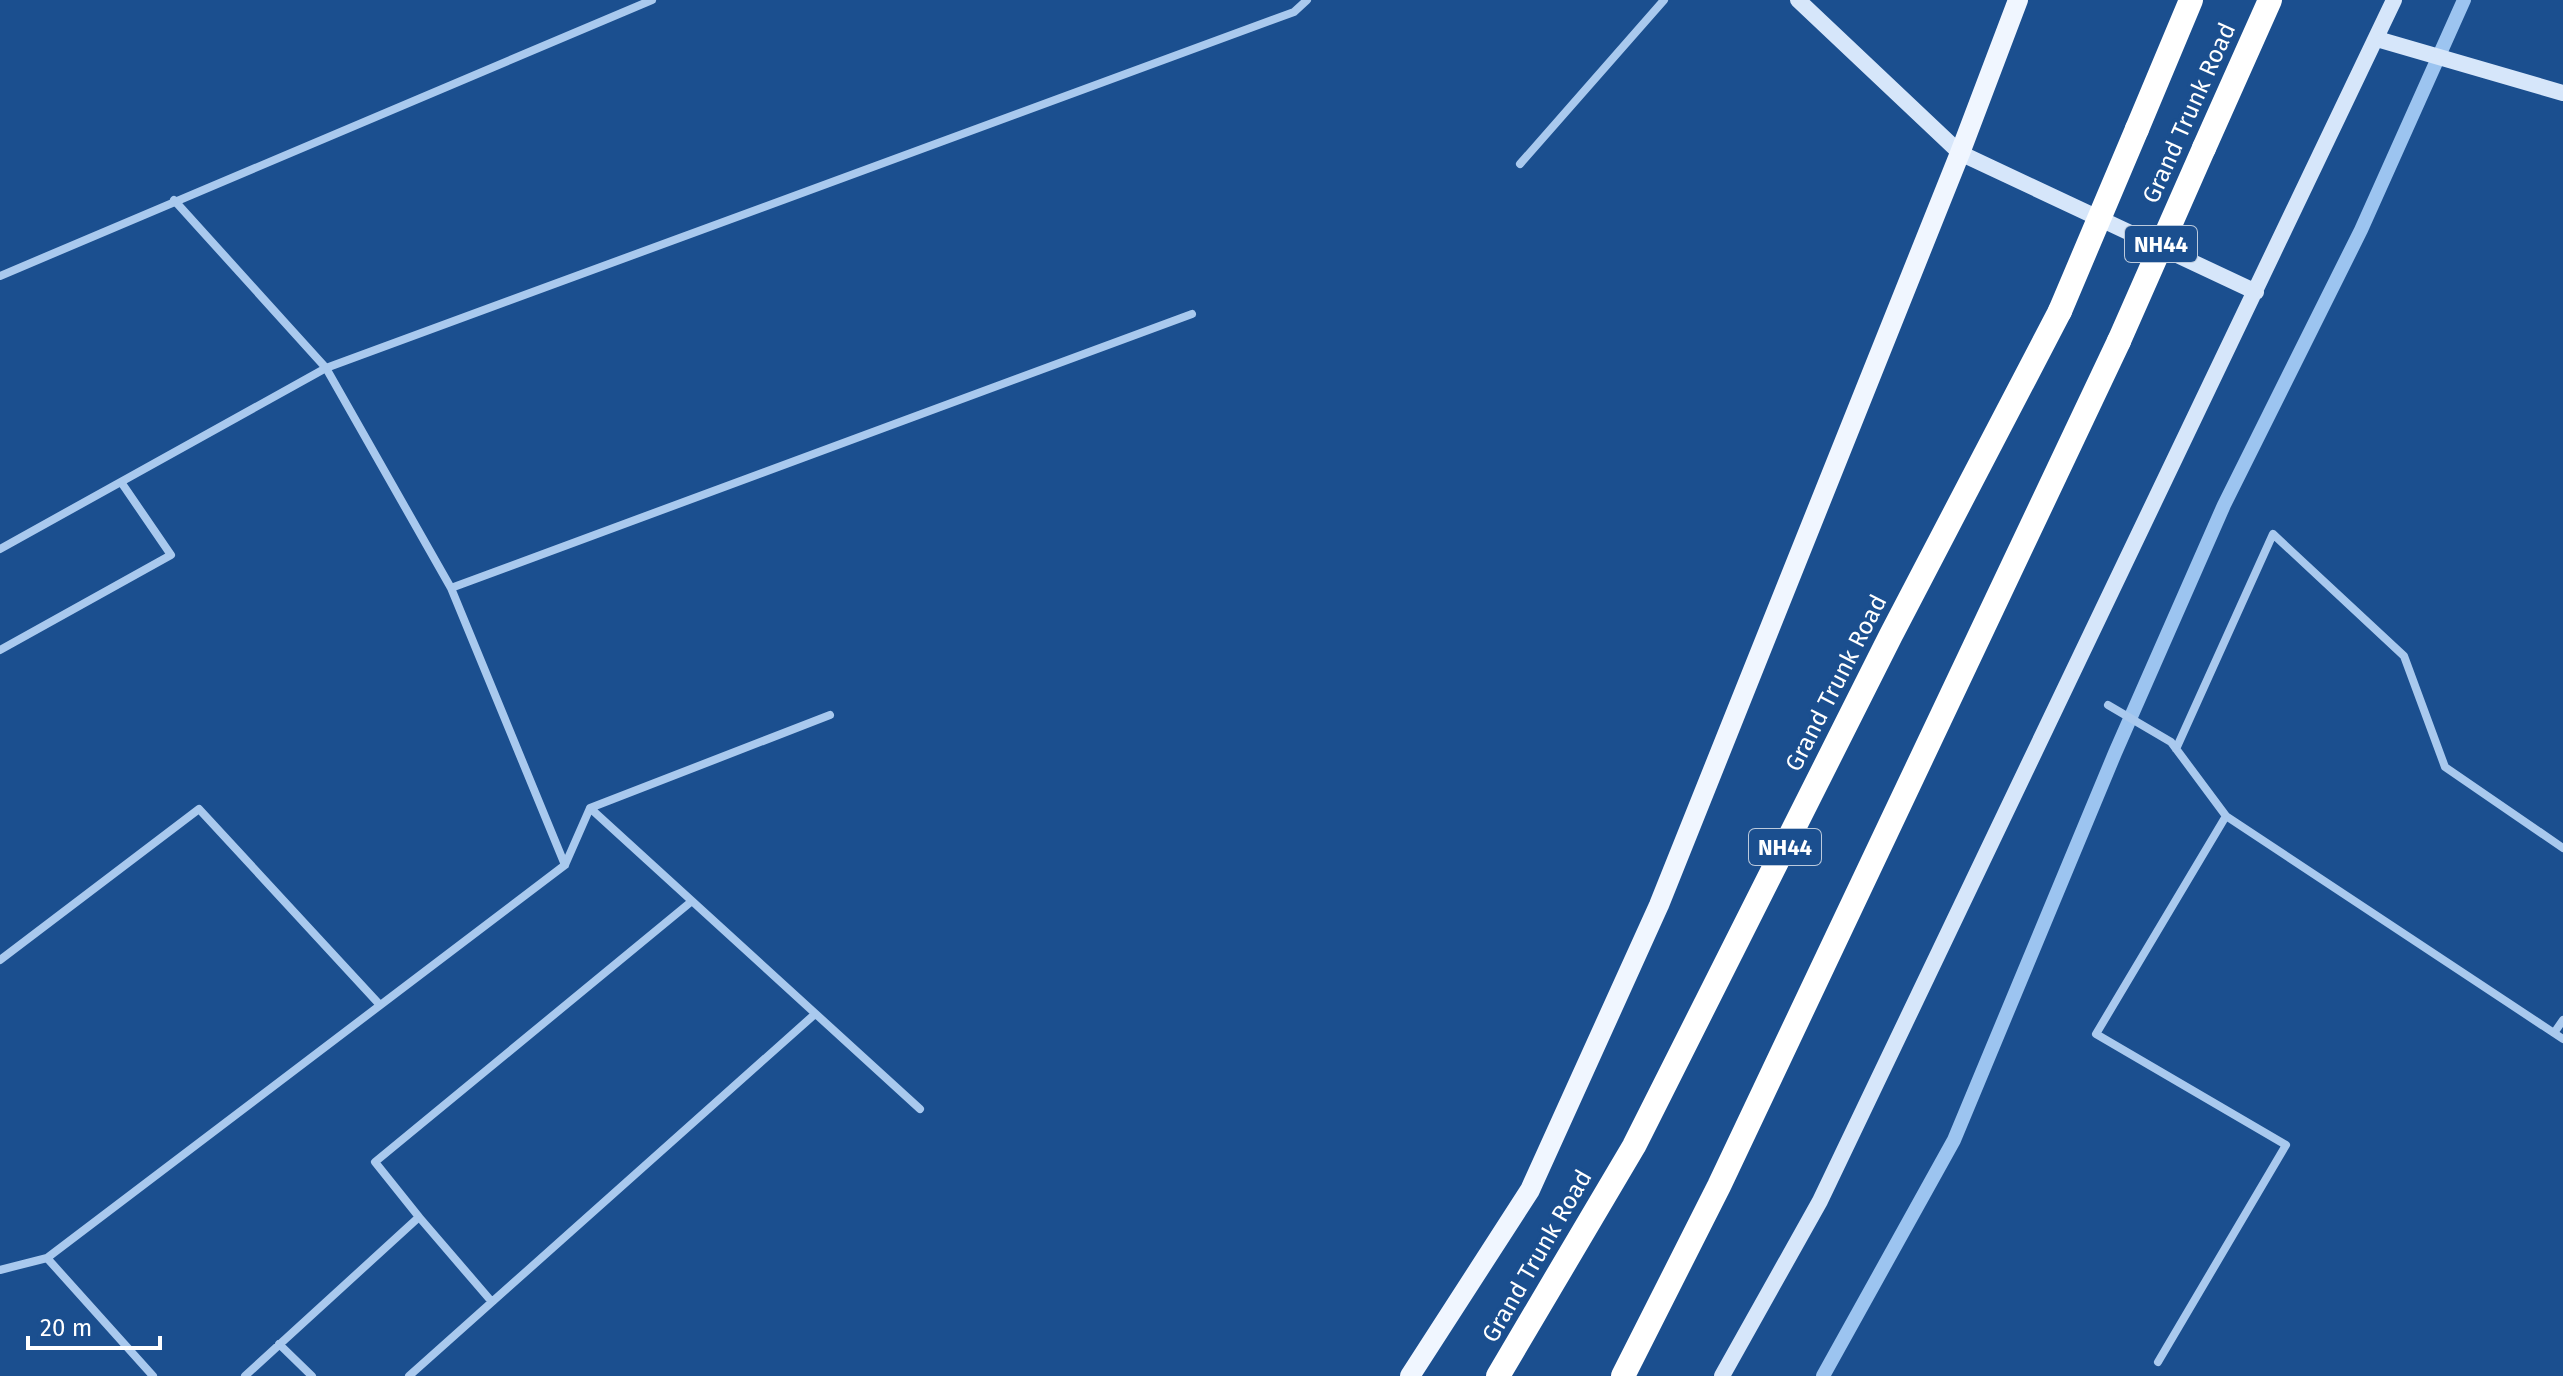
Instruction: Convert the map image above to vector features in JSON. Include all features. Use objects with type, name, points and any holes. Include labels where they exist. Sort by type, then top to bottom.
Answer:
[{"type":"highway","name":"Grand Trunk Road","points":[[1498,1376],[1634,1146],[1891,635],[2060,311],[2191,0]]},
{"type":"highway","name":"Grand Trunk Road","points":[[1623,1376],[1719,1186],[2119,341],[2270,0]]},
{"type":"main road","points":[[1410,1376],[1530,1190],[1640,948],[1960,153],[2018,0]]},
{"type":"street","points":[[630,0],[639,6]]},
{"type":"street","points":[[0,276],[652,0]]},
{"type":"street","points":[[0,549],[326,368],[1280,18],[1294,12],[1307,0]]},
{"type":"street","points":[[1520,164],[1664,0]]},
{"type":"street","points":[[1798,0],[1960,153],[2256,292]]},
{"type":"street","points":[[1722,1376],[1820,1201],[2394,0]]},
{"type":"street","points":[[2377,39],[2563,93]]},
{"type":"street","points":[[174,200],[326,368],[451,588],[565,865]]},
{"type":"street","points":[[451,588],[1192,314]]},
{"type":"street","points":[[0,650],[171,555],[121,482]]},
{"type":"street","points":[[2174,745],[2273,534],[2404,656],[2445,767],[2563,848]]},
{"type":"street","points":[[2108,705],[2174,745],[2226,816],[2563,1039]]},
{"type":"street","points":[[0,1270],[47,1258],[565,865],[590,808],[830,715]]},
{"type":"street","points":[[590,808],[920,1109]]},
{"type":"street","points":[[0,960],[199,809],[380,1005]]},
{"type":"street","points":[[2158,1362],[2286,1145],[2096,1034],[2226,816]]},
{"type":"street","points":[[492,1302],[375,1162],[692,901]]},
{"type":"street","points":[[409,1376],[815,1014]]},
{"type":"street","points":[[2554,1033],[2563,1020]]},
{"type":"street","points":[[245,1376],[419,1217]]},
{"type":"street","points":[[47,1258],[153,1376]]},
{"type":"street","points":[[279,1344],[312,1376]]},
{"type":"waterway","points":[[1823,1376],[1954,1140],[2115,753],[2224,505],[2361,230],[2464,0]]}]
